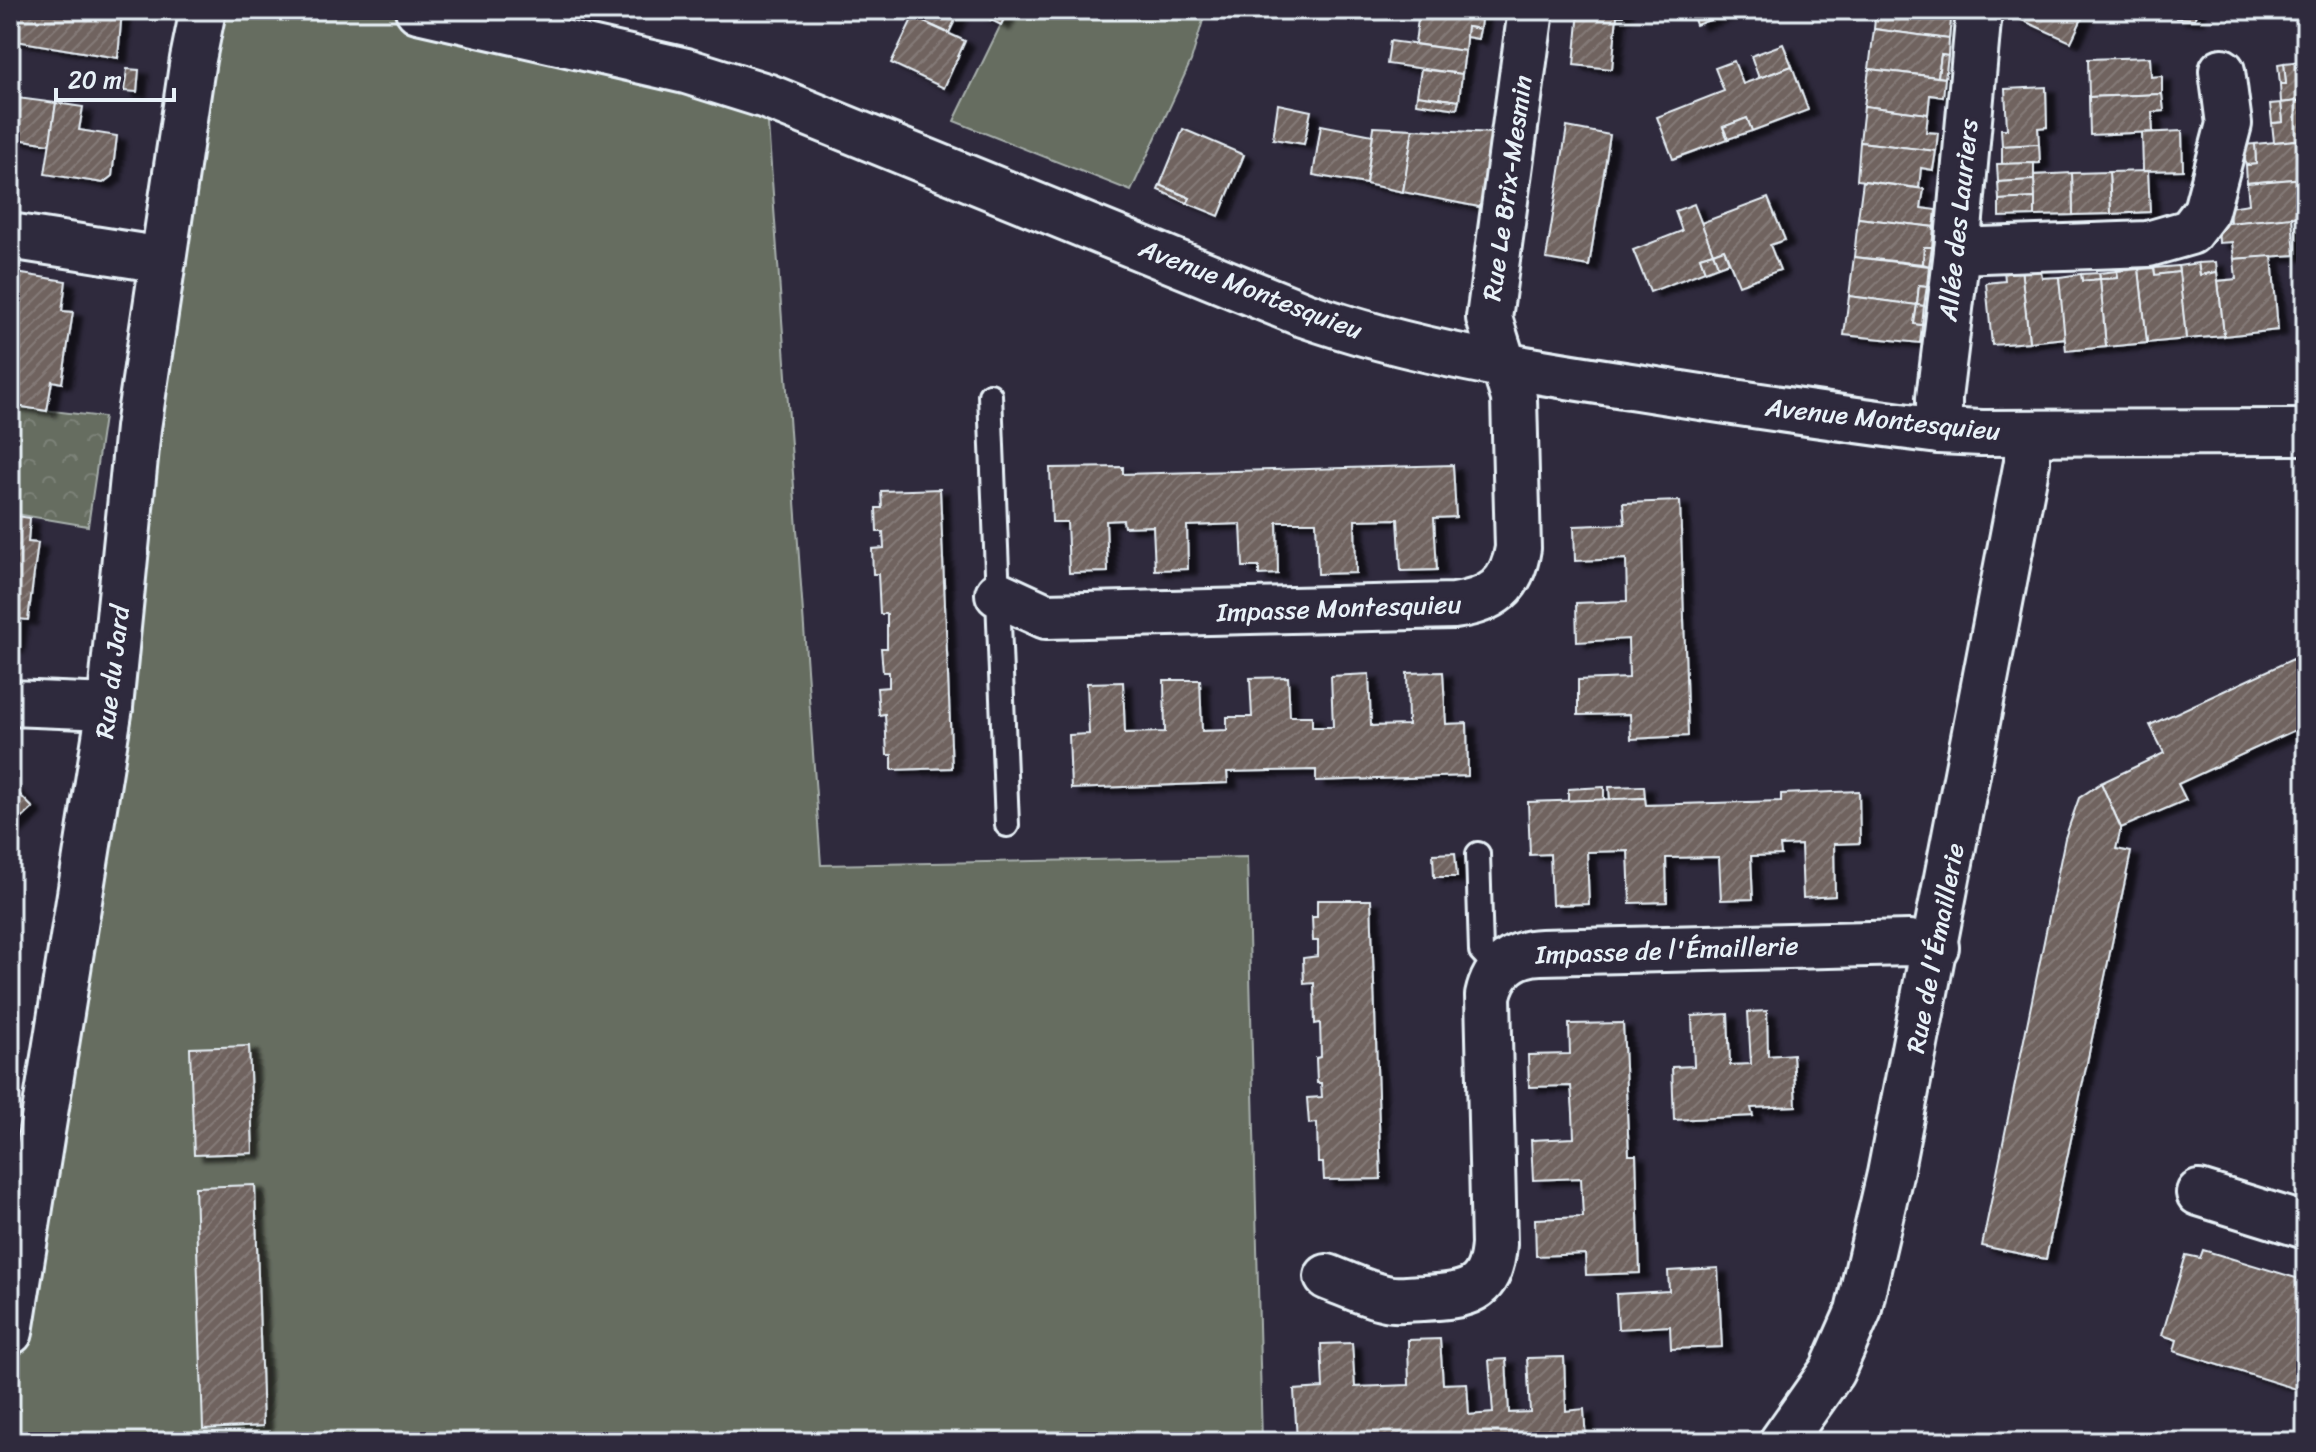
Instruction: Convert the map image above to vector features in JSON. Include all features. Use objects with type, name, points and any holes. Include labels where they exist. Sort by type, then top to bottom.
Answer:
[{"type":"street","name":"Rue du Jard","points":[[10,1332],[110,707],[138,428],[203,10]]},
{"type":"street","name":"Avenue Montesquieu","points":[[418,10],[686,71],[766,96],[1303,314],[1357,333],[1504,365],[1939,431],[2306,432]]},
{"type":"street","name":"Rue Le Brix-Mesmin","points":[[1504,365],[1489,318],[1531,10]]},
{"type":"street","name":"Allée des Lauriers","points":[[1939,431],[1939,398],[1957,251],[1979,10]]},
{"type":"street","points":[[1957,251],[2148,244],[2190,232],[2206,211],[2229,124],[2222,71]]},
{"type":"street","points":[[10,236],[163,260]]},
{"type":"street","name":"Impasse Montesquieu","points":[[998,594],[1046,616],[1477,603],[1506,582],[1516,563],[1518,548],[1514,398],[1504,365]]},
{"type":"street","name":"Rue de l'Émaillerie","points":[[1782,1442],[1832,1371],[1858,1312],[1890,1174],[1936,947],[2027,462],[2027,433]]},
{"type":"street","points":[[10,703],[110,707]]},
{"type":"street","name":"Impasse de l'Émaillerie","points":[[1327,1277],[1388,1299],[1402,1299],[1456,1296],[1472,1291],[1488,1272],[1493,1263],[1494,1244],[1488,996],[1493,978],[1507,962],[1528,952],[1909,943],[1936,947]]},
{"type":"street","points":[[2199,1193],[2306,1226]]},
{"type":"lane","points":[[990,395],[1007,825]]},
{"type":"lane","points":[[1478,854],[1481,951],[1499,970]]},
{"type":"green space","points":[[203,10],[418,10],[766,96],[821,865],[1247,857],[1262,1442],[10,1442],[10,1332]]},
{"type":"green space","points":[[1008,10],[1206,10],[1191,61],[1131,191],[954,121]]},
{"type":"green space","points":[[10,406],[104,417],[88,526],[10,513]]},
{"type":"building","points":[[10,10],[122,10],[118,58],[10,40]]},
{"type":"building","points":[[916,10],[960,10],[949,33],[913,17]]},
{"type":"building","points":[[981,10],[1008,10],[1001,25],[979,14]]},
{"type":"building","points":[[1419,10],[1482,10],[1480,29],[1467,27],[1465,51],[1415,44]]},
{"type":"building","points":[[1579,10],[1624,10],[1623,16],[1617,16],[1612,69],[1574,65]]},
{"type":"building","points":[[1691,10],[1737,10],[1696,25]]},
{"type":"building","points":[[1876,10],[1945,10],[1944,18],[1951,20],[1949,39],[1874,29]]},
{"type":"building","points":[[2019,10],[2086,10],[2071,42],[2015,17]]},
{"type":"building","points":[[2177,10],[2196,10],[2195,19],[2176,18]]},
{"type":"building","points":[[2292,10],[2306,10],[2306,21],[2291,19]]},
{"type":"building","points":[[913,17],[965,41],[944,88],[891,63]]},
{"type":"building","points":[[1467,27],[1480,29],[1478,39],[1466,37]]},
{"type":"building","points":[[1874,29],[1949,39],[1948,56],[1941,55],[1938,77],[1869,69]]},
{"type":"building","points":[[1390,41],[1465,51],[1462,74],[1387,64]]},
{"type":"building","points":[[1783,44],[1792,66],[1759,78],[1751,56]]},
{"type":"building","points":[[1941,55],[1948,56],[1945,78],[1938,77]]},
{"type":"building","points":[[2150,57],[2151,77],[2162,76],[2162,94],[2089,97],[2088,59]]},
{"type":"building","points":[[1734,61],[1743,84],[1792,66],[1808,110],[1752,131],[1747,118],[1723,127],[1728,139],[1673,159],[1657,117],[1724,91],[1715,68]]},
{"type":"building","points":[[2306,61],[2306,100],[2281,103],[2280,84],[2286,84],[2284,63]]},
{"type":"building","points":[[2284,63],[2286,84],[2280,84],[2278,64]]},
{"type":"building","points":[[127,69],[139,70],[137,92],[124,91]]},
{"type":"building","points":[[1421,69],[1462,74],[1459,101],[1417,95]]},
{"type":"building","points":[[1869,69],[1945,78],[1943,97],[1930,95],[1928,114],[1864,106]]},
{"type":"building","points":[[2046,87],[2047,127],[2038,128],[2039,144],[2002,146],[2001,129],[2007,129],[2005,89]]},
{"type":"building","points":[[2162,94],[2164,111],[2152,112],[2153,132],[2090,135],[2089,97]]},
{"type":"building","points":[[1417,95],[1459,101],[1457,109],[1416,103]]},
{"type":"building","points":[[10,97],[56,103],[50,144],[10,138]]},
{"type":"building","points":[[2306,100],[2306,139],[2274,142],[2272,123],[2283,122],[2281,103]]},
{"type":"building","points":[[56,103],[83,107],[79,130],[117,136],[112,176],[103,183],[45,174]]},
{"type":"building","points":[[2281,103],[2283,122],[2272,123],[2270,104]]},
{"type":"building","points":[[1278,104],[1311,111],[1304,144],[1273,139]]},
{"type":"building","points":[[1864,106],[1928,114],[1926,132],[1938,133],[1936,151],[1860,142]]},
{"type":"building","points":[[1747,118],[1752,131],[1728,139],[1723,127]]},
{"type":"building","points":[[1321,125],[1373,135],[1366,184],[1313,175]]},
{"type":"building","points":[[1374,127],[1413,129],[1403,192],[1366,184]]},
{"type":"building","points":[[1567,127],[1610,135],[1589,266],[1546,259]]},
{"type":"building","points":[[1183,129],[1244,155],[1219,216],[1187,203],[1190,198],[1160,185]]},
{"type":"building","points":[[1413,129],[1493,133],[1484,208],[1403,192]]},
{"type":"building","points":[[2182,131],[2183,170],[2143,171],[2142,133]]},
{"type":"building","points":[[2306,139],[2306,178],[2247,183],[2246,165],[2256,164],[2255,144]]},
{"type":"building","points":[[1860,142],[1936,151],[1933,170],[1921,168],[1919,188],[1857,180]]},
{"type":"building","points":[[2039,144],[2040,163],[2002,164],[2002,146]]},
{"type":"building","points":[[2255,144],[2256,164],[2246,165],[2243,145]]},
{"type":"building","points":[[2034,163],[2034,180],[1998,182],[1997,164]]},
{"type":"building","points":[[2148,171],[2150,212],[2111,214],[2109,172]]},
{"type":"building","points":[[2109,172],[2111,214],[2073,215],[2072,173]]},
{"type":"building","points":[[2072,173],[2073,215],[2035,216],[2034,175]]},
{"type":"building","points":[[2306,178],[2306,216],[2230,223],[2229,207],[2249,204],[2247,183]]},
{"type":"building","points":[[2034,180],[2035,198],[1999,200],[1998,182]]},
{"type":"building","points":[[1863,181],[1924,189],[1921,208],[1936,210],[1934,227],[1858,218]]},
{"type":"building","points":[[1160,185],[1190,198],[1187,203],[1158,190]]},
{"type":"building","points":[[1768,198],[1785,240],[1770,245],[1780,270],[1739,285],[1724,249],[1713,253],[1701,223]]},
{"type":"building","points":[[2035,198],[2035,216],[1999,217],[1999,200]]},
{"type":"building","points":[[1694,204],[1713,253],[1700,257],[1705,271],[1650,292],[1633,250],[1682,231],[1675,211]]},
{"type":"building","points":[[2292,217],[2295,255],[2234,259],[2232,242],[2219,243],[2218,224]]},
{"type":"building","points":[[1858,218],[1934,227],[1932,247],[1924,247],[1923,264],[1854,257]]},
{"type":"building","points":[[1924,247],[1932,247],[1929,266],[1923,264]]},
{"type":"building","points":[[1724,249],[1729,262],[1718,266],[1713,253]]},
{"type":"building","points":[[1713,253],[1718,266],[1705,271],[1700,257]]},
{"type":"building","points":[[2272,256],[2278,330],[2224,336],[2218,281],[2236,279],[2234,259]]},
{"type":"building","points":[[1854,257],[1929,266],[1927,286],[1919,285],[1917,305],[1849,296]]},
{"type":"building","points":[[2216,262],[2217,272],[2200,275],[2198,263]]},
{"type":"building","points":[[2198,263],[2200,275],[2217,272],[2224,336],[2186,339],[2178,266]]},
{"type":"building","points":[[2040,266],[2042,278],[2059,277],[2066,338],[2029,342],[2021,268]]},
{"type":"building","points":[[2178,266],[2179,272],[2155,275],[2154,268]]},
{"type":"building","points":[[2021,268],[2029,342],[1992,345],[1986,283],[2005,281],[2004,269]]},
{"type":"building","points":[[2154,268],[2155,275],[2179,272],[2186,339],[2147,343],[2139,269]]},
{"type":"building","points":[[2139,269],[2147,343],[2106,347],[2100,279],[2118,278],[2117,271]]},
{"type":"building","points":[[2117,271],[2118,278],[2100,279],[2099,273]]},
{"type":"building","points":[[10,272],[66,281],[62,311],[73,312],[62,383],[52,381],[47,411],[10,405]]},
{"type":"building","points":[[2099,273],[2100,279],[2082,281],[2081,274]]},
{"type":"building","points":[[2081,274],[2082,281],[2100,279],[2106,347],[2066,351],[2059,277]]},
{"type":"building","points":[[1919,285],[1927,286],[1924,306],[1917,305]]},
{"type":"building","points":[[1849,296],[1917,305],[1914,324],[1922,325],[1920,343],[1844,335]]},
{"type":"building","points":[[1917,305],[1924,306],[1922,325],[1914,324]]},
{"type":"building","points":[[1453,465],[1456,517],[1434,518],[1437,570],[1401,571],[1398,519],[1355,520],[1356,573],[1318,574],[1316,522],[1277,522],[1278,574],[1259,575],[1259,567],[1243,567],[1241,524],[1187,526],[1188,569],[1155,570],[1153,526],[1124,527],[1123,520],[1106,521],[1108,572],[1069,573],[1067,522],[1052,522],[1050,468],[1123,467],[1123,474]]},
{"type":"building","points":[[940,489],[952,768],[892,770],[892,755],[887,755],[885,714],[879,715],[877,688],[889,687],[889,672],[883,672],[881,648],[887,648],[887,614],[880,614],[878,574],[873,574],[872,549],[884,548],[883,532],[877,532],[876,508],[882,508],[881,491]]},
{"type":"building","points":[[1680,501],[1688,736],[1631,739],[1630,714],[1578,715],[1578,680],[1629,678],[1628,639],[1577,642],[1576,603],[1627,601],[1626,559],[1575,561],[1574,526],[1625,524],[1623,503]]},
{"type":"building","points":[[10,515],[30,518],[28,542],[38,543],[28,620],[19,619],[15,648],[10,648]]},
{"type":"building","points":[[2306,653],[2306,725],[2178,784],[2186,800],[2121,828],[2101,783],[2164,753],[2150,725]]},
{"type":"building","points":[[1443,672],[1446,724],[1467,723],[1468,776],[1316,781],[1316,770],[1227,772],[1228,783],[1071,789],[1069,735],[1089,734],[1087,683],[1123,682],[1125,733],[1165,732],[1164,680],[1200,680],[1202,731],[1227,730],[1227,717],[1252,717],[1250,678],[1288,677],[1290,716],[1312,716],[1312,727],[1333,727],[1331,676],[1369,674],[1371,726],[1408,725],[1407,673]]},
{"type":"building","points":[[2101,783],[2121,828],[2116,849],[2131,852],[2046,1259],[1982,1246],[2065,838],[2079,798]]},
{"type":"building","points":[[10,785],[33,808],[10,830]]},
{"type":"building","points":[[1644,786],[1645,798],[1610,800],[1609,787]]},
{"type":"building","points":[[1604,787],[1604,800],[1568,801],[1568,789]]},
{"type":"building","points":[[1859,791],[1860,843],[1834,844],[1835,896],[1803,898],[1801,845],[1780,846],[1781,855],[1751,856],[1753,899],[1721,900],[1719,857],[1666,858],[1667,902],[1630,903],[1628,851],[1587,852],[1589,904],[1552,905],[1550,854],[1530,855],[1528,802],[1645,798],[1646,805],[1781,801],[1781,794]]},
{"type":"building","points":[[1455,853],[1457,877],[1434,877],[1433,854]]},
{"type":"building","points":[[1317,900],[1371,900],[1381,1179],[1324,1180],[1323,1163],[1318,1163],[1317,1123],[1309,1124],[1307,1098],[1322,1097],[1321,1083],[1317,1083],[1316,1058],[1321,1057],[1320,1023],[1315,1024],[1314,983],[1304,984],[1303,958],[1318,956],[1318,941],[1313,941],[1312,917],[1317,917]]},
{"type":"building","points":[[1767,1011],[1768,1056],[1793,1054],[1796,1106],[1751,1108],[1753,1116],[1674,1120],[1672,1067],[1694,1066],[1692,1016],[1728,1014],[1730,1065],[1751,1064],[1748,1012]]},
{"type":"building","points":[[1623,1023],[1629,1155],[1636,1155],[1640,1273],[1586,1275],[1585,1254],[1536,1256],[1535,1219],[1583,1217],[1581,1178],[1533,1180],[1531,1140],[1574,1138],[1573,1113],[1571,1086],[1529,1087],[1528,1055],[1570,1054],[1569,1024]]},
{"type":"building","points":[[249,1046],[253,1153],[194,1155],[190,1048]]},
{"type":"building","points":[[255,1185],[263,1426],[203,1429],[195,1187]]},
{"type":"building","points":[[2203,1250],[2306,1281],[2306,1392],[2174,1351],[2177,1340],[2162,1335],[2186,1255],[2200,1258]]},
{"type":"building","points":[[1718,1268],[1722,1347],[1671,1349],[1670,1326],[1618,1329],[1616,1294],[1669,1291],[1668,1271]]},
{"type":"building","points":[[1440,1339],[1443,1384],[1467,1383],[1469,1415],[1493,1413],[1489,1360],[1506,1359],[1509,1413],[1530,1412],[1527,1358],[1564,1357],[1566,1411],[1584,1409],[1586,1442],[1469,1442],[1469,1435],[1297,1441],[1294,1390],[1323,1388],[1321,1344],[1352,1343],[1355,1387],[1409,1385],[1408,1340]]}]
